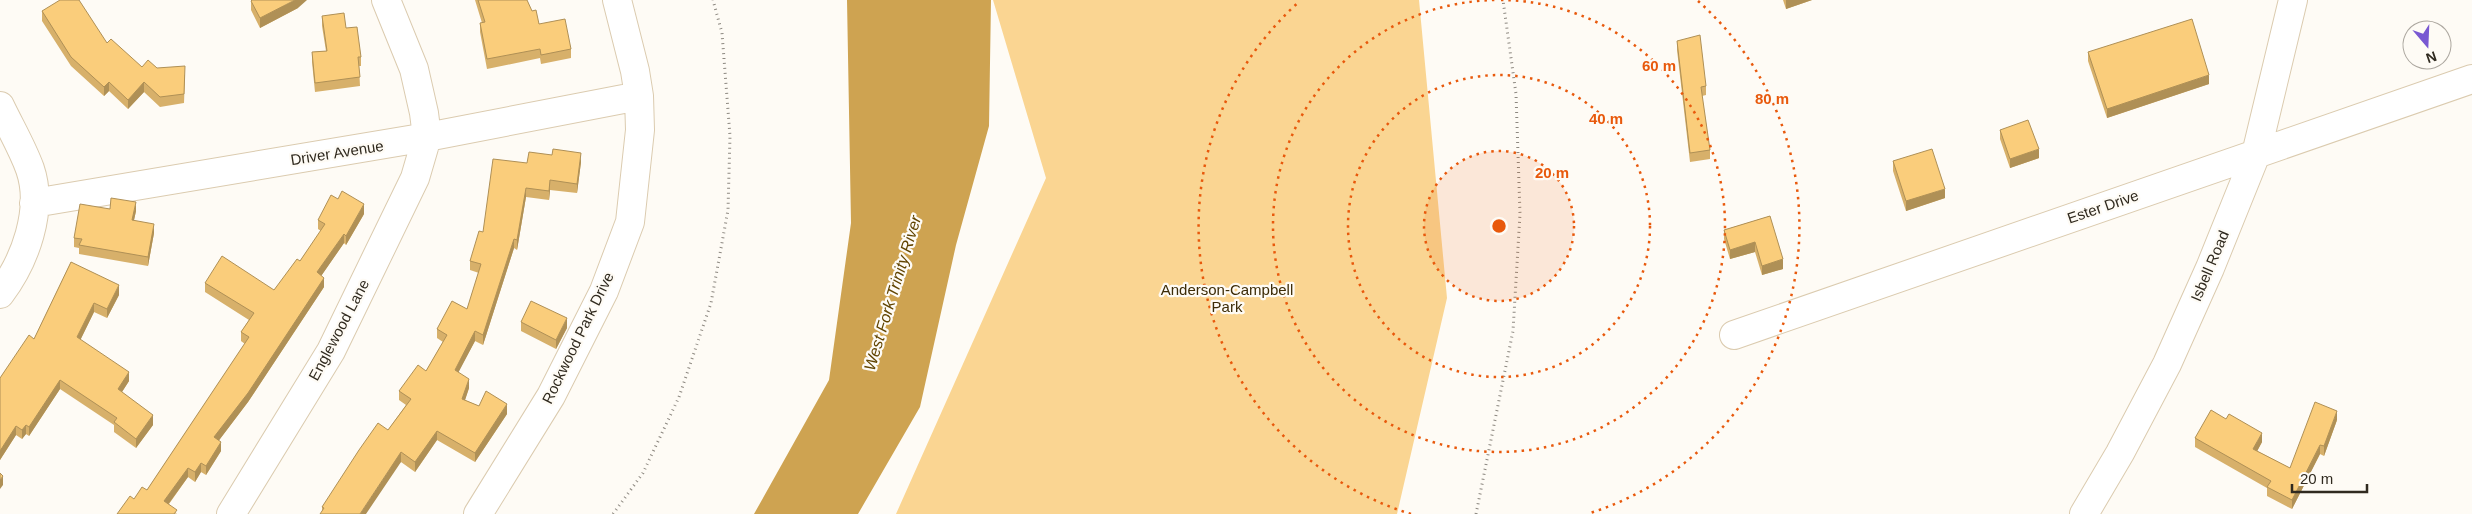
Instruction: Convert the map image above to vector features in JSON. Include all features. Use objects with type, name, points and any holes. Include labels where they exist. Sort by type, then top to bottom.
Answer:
[{"type":"street","points":[[386,0],[414,69],[427,138]]},
{"type":"street","name":"Rockwood Park Drive","points":[[478,514],[551,396],[604,291],[630,222],[640,130],[639,96],[636,71],[617,0]]},
{"type":"street","name":"Isbell Road","points":[[2084,514],[2120,453],[2167,364],[2210,268],[2256,154],[2293,0]]},
{"type":"street","name":"Ester Drive","points":[[1734,335],[2472,79]]},
{"type":"street","name":"Driver Avenue","points":[[34,203],[427,138],[639,96]]},
{"type":"street","points":[[0,106],[30,170],[34,203],[32,230],[7,284],[0,294]]},
{"type":"street","name":"Englewood Lane","points":[[231,514],[331,351],[415,178],[427,138]]},
{"type":"path","points":[[613,514],[643,473],[679,397],[711,303],[728,210],[730,136],[722,33],[713,0]]},
{"type":"path","points":[[1476,514],[1513,331],[1520,214],[1516,94],[1503,0]]},
{"type":"green space","name":"Anderson-Campbell Park","points":[[993,0],[1419,0],[1447,298],[1397,514],[896,514],[1046,178]]},
{"type":"water","name":"West Fork Trinity River","points":[[847,0],[991,0],[989,126],[956,245],[920,407],[858,514],[754,514],[829,380],[851,223]]},
{"type":"building","points":[[60,0],[79,0],[107,43],[111,39],[142,67],[148,60],[157,68],[185,66],[184,94],[160,97],[144,82],[128,100],[109,82],[104,87],[71,57],[42,11]]},
{"type":"building","points":[[252,0],[295,0],[260,18]]},
{"type":"building","points":[[478,0],[527,0],[532,11],[536,10],[539,24],[565,19],[571,49],[541,55],[540,49],[487,59],[480,23],[485,22]]},
{"type":"building","points":[[344,13],[346,28],[357,27],[361,57],[358,57],[360,77],[315,83],[312,52],[327,51],[322,16]]},
{"type":"building","points":[[2192,19],[2209,75],[2107,109],[2088,52]]},
{"type":"building","points":[[1700,35],[1706,86],[1701,87],[1710,150],[1690,153],[1677,41]]},
{"type":"building","points":[[2028,120],[2039,149],[2010,159],[2000,130]]},
{"type":"building","points":[[553,149],[581,153],[577,184],[550,180],[549,191],[526,188],[517,240],[514,239],[483,335],[475,331],[455,370],[469,379],[462,399],[479,406],[486,391],[507,404],[475,453],[437,431],[415,462],[401,452],[360,514],[320,514],[324,508],[322,507],[378,423],[388,430],[411,399],[399,391],[418,365],[426,371],[447,335],[437,329],[452,301],[467,309],[481,264],[470,261],[479,231],[483,232],[493,159],[527,163],[529,152],[552,155]]},
{"type":"building","points":[[1932,149],[1945,189],[1906,201],[1893,161]]},
{"type":"building","points":[[342,191],[364,204],[346,236],[344,234],[317,272],[324,278],[248,393],[214,437],[221,442],[206,466],[201,463],[195,472],[188,468],[164,501],[177,510],[174,514],[117,514],[130,496],[134,499],[142,487],[147,490],[249,337],[241,332],[254,313],[205,283],[222,256],[274,290],[297,259],[300,261],[325,224],[318,220],[331,195],[338,199]]},
{"type":"building","points":[[111,198],[136,202],[132,220],[154,224],[148,257],[79,245],[82,239],[74,238],[80,204],[110,209]]},
{"type":"building","points":[[1770,216],[1783,259],[1762,266],[1755,242],[1730,250],[1724,230]]},
{"type":"building","points":[[71,262],[119,285],[107,309],[94,303],[77,337],[129,372],[118,389],[153,415],[136,439],[114,422],[117,418],[60,380],[29,427],[26,425],[22,430],[16,426],[0,451],[0,378],[29,335],[34,339]]},
{"type":"building","points":[[531,301],[567,318],[556,340],[521,322]]},
{"type":"building","points":[[2315,402],[2337,411],[2324,446],[2320,445],[2292,500],[2267,487],[2271,481],[2195,438],[2211,410],[2226,419],[2229,414],[2262,433],[2253,449],[2290,468]]}]
